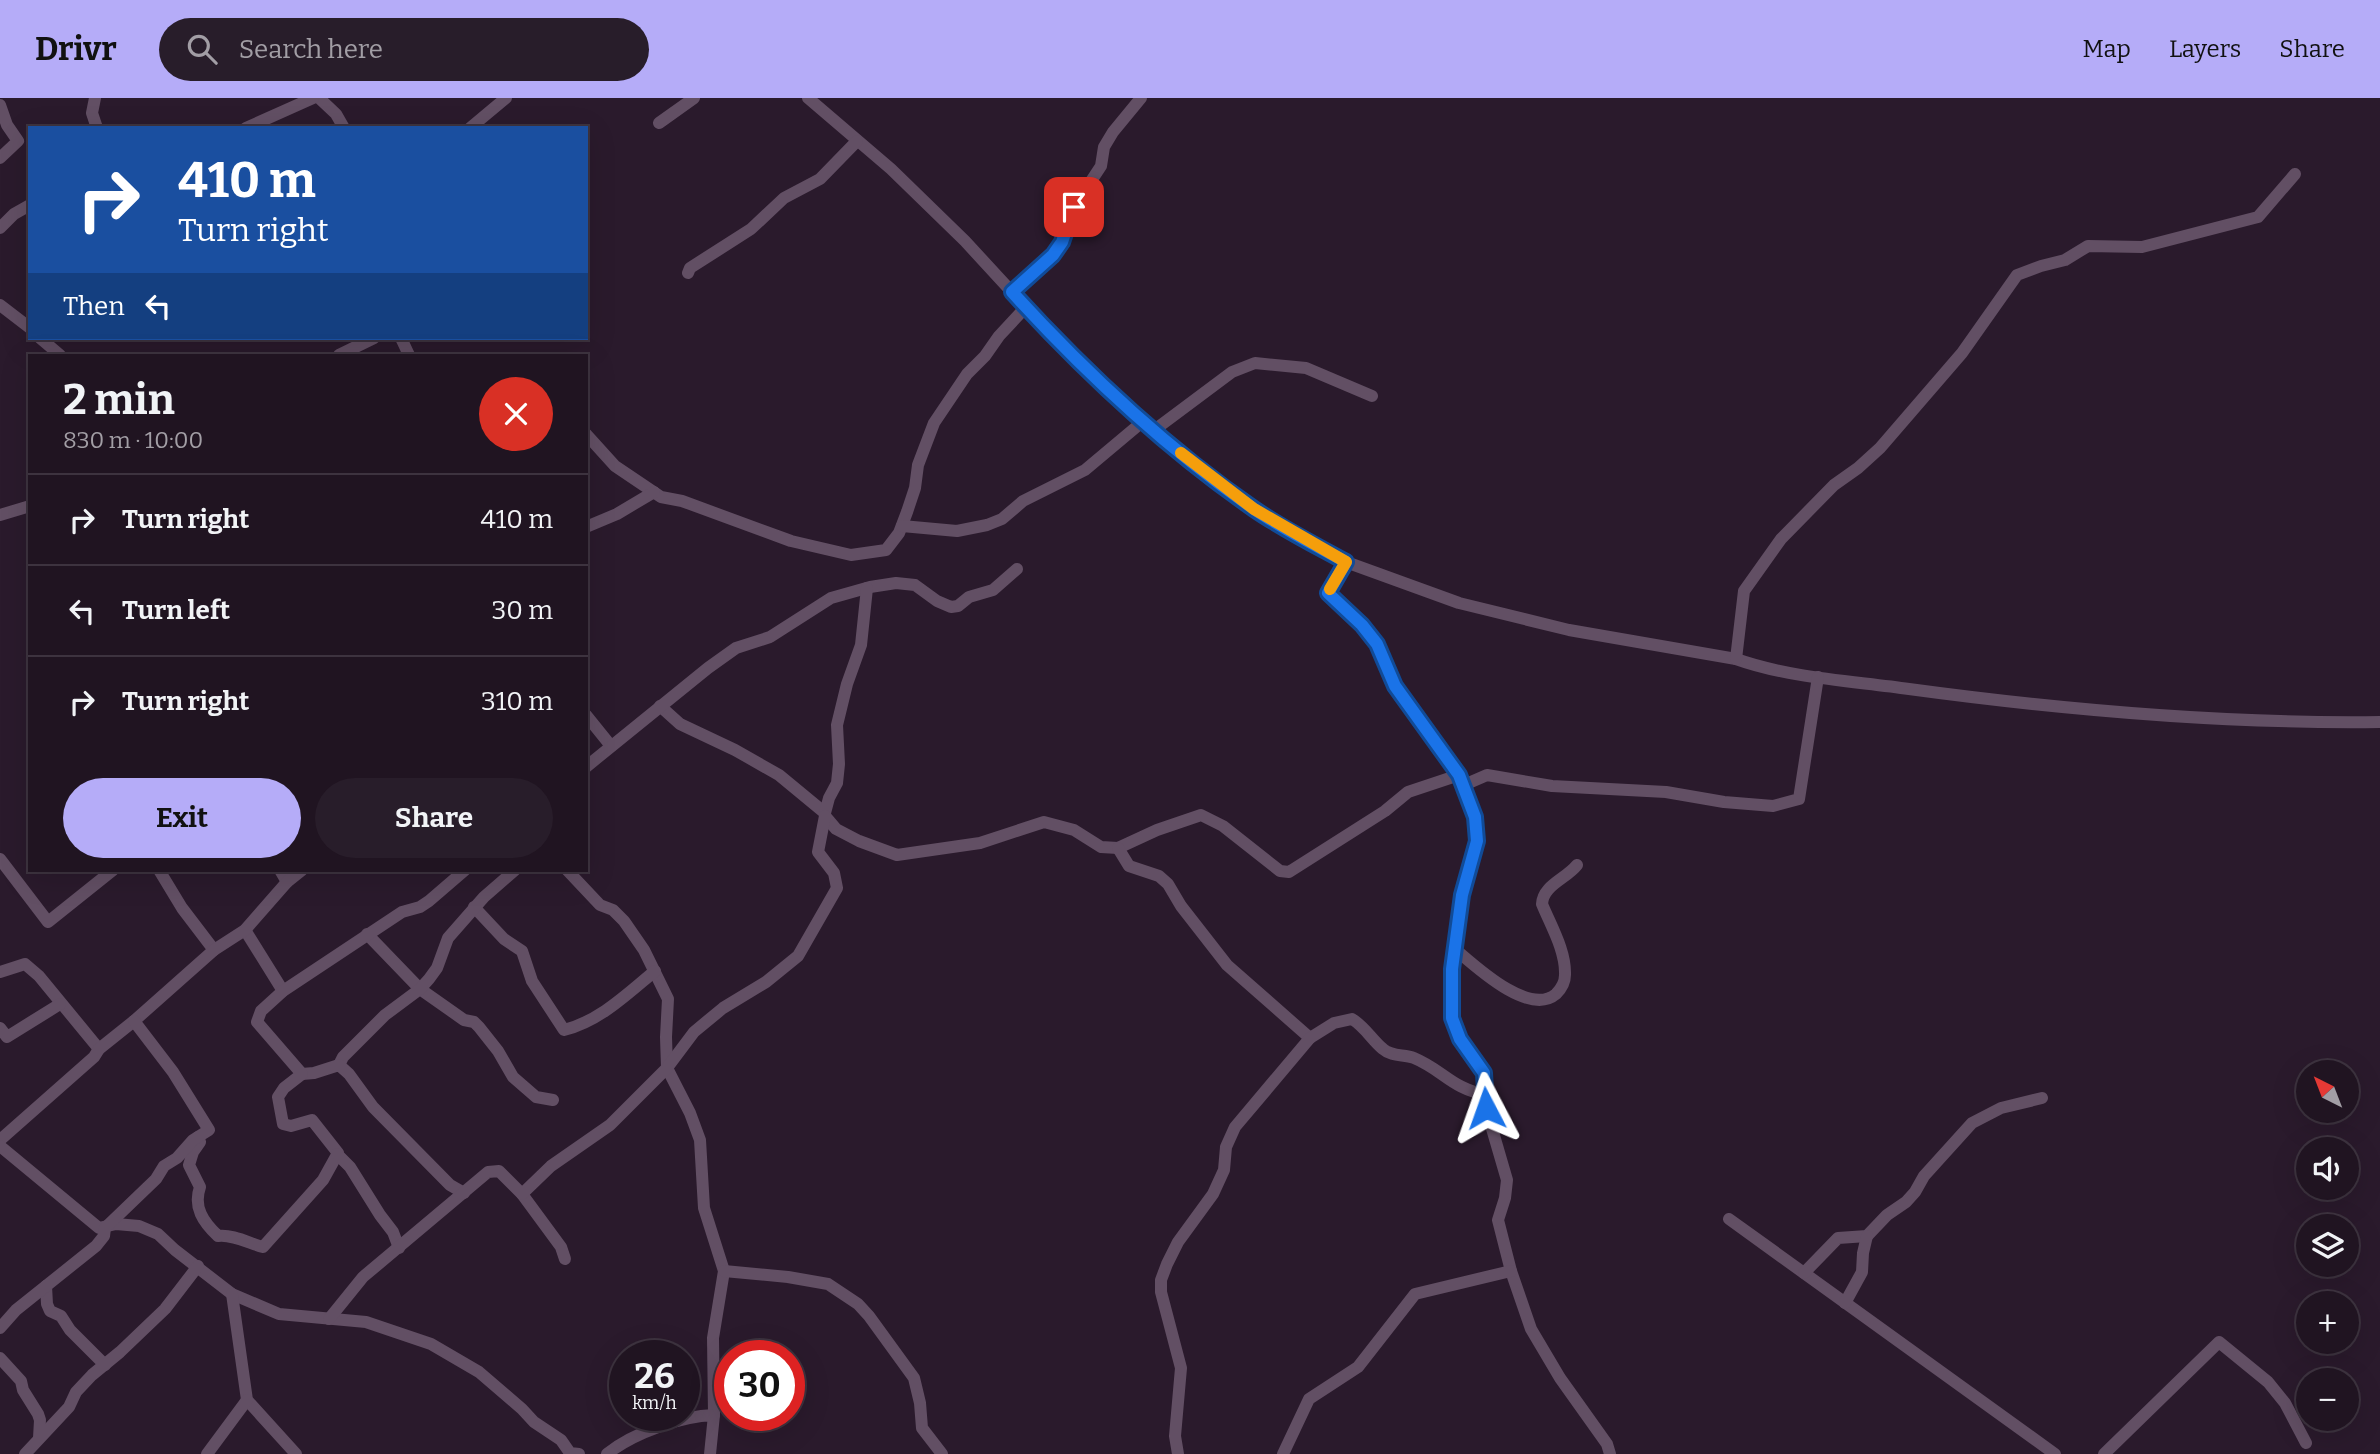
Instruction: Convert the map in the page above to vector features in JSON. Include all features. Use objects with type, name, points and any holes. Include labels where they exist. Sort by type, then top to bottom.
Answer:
[{"type":"street","points":[[95,98],[92,113],[96,126]]},
{"type":"street","points":[[250,126],[313,98]]},
{"type":"street","points":[[318,98],[336,114],[343,126]]},
{"type":"street","points":[[472,126],[506,98]]},
{"type":"street","points":[[659,123],[694,98]]},
{"type":"street","points":[[808,98],[891,169],[1141,422],[1254,509],[1346,562],[1459,603],[1569,630],[1737,659],[1818,677],[2009,702],[2215,718],[2380,722]]},
{"type":"street","points":[[1012,292],[1053,255],[1062,242],[1074,207],[1101,166],[1104,147],[1141,98]]},
{"type":"street","points":[[0,104],[7,125],[18,141],[0,158]]},
{"type":"street","points":[[688,273],[690,268],[751,229],[784,198],[820,179],[857,141]]},
{"type":"street","points":[[1737,659],[1744,591],[1781,538],[1834,485],[1880,448],[1962,353],[2017,275],[2065,261],[2088,246],[2142,247],[2258,217],[2295,174]]},
{"type":"street","points":[[0,228],[13,214],[28,206]]},
{"type":"street","points":[[0,305],[28,326]]},
{"type":"street","points":[[588,436],[615,466],[661,496],[682,501],[791,541],[850,555],[886,550],[902,526],[915,488],[918,465],[934,423],[967,374],[1026,307]]},
{"type":"street","points":[[42,340],[59,354]]},
{"type":"street","points":[[342,354],[370,340]]},
{"type":"street","points":[[1153,431],[1232,372],[1255,363],[1306,368],[1372,396]]},
{"type":"street","points":[[902,526],[957,531],[1002,519],[1023,501],[1085,470],[1141,422]]},
{"type":"street","points":[[588,526],[617,514],[654,492]]},
{"type":"street","points":[[0,515],[28,507]]},
{"type":"street","points":[[1346,562],[1328,593],[1362,625],[1377,644],[1395,686],[1462,780],[1475,817],[1477,841],[1462,895],[1455,949],[1452,1018],[1460,1039],[1484,1073],[1486,1108],[1507,1180],[1498,1220],[1511,1271],[1531,1329],[1560,1378],[1607,1444],[1610,1454]]},
{"type":"street","points":[[588,765],[736,648],[770,638],[831,598],[896,583],[915,585],[937,601],[951,607],[958,606],[969,597],[993,590],[1017,569]]},
{"type":"street","points":[[522,1194],[551,1166],[610,1125],[667,1068],[694,1032],[723,1008],[766,982],[797,956],[837,888],[834,873],[818,852],[829,798],[837,783],[837,725],[861,645],[867,588]]},
{"type":"street","points":[[660,706],[680,724],[779,775],[825,815],[836,829],[897,855],[980,843],[1044,822],[1074,830],[1101,847],[1118,848],[1201,814],[1248,843],[1280,871],[1289,872],[1385,811],[1408,792],[1487,775],[1552,786],[1666,792],[1724,802],[1773,806],[1799,799],[1818,677]]},
{"type":"street","points":[[588,717],[611,746]]},
{"type":"street","points":[[1118,848],[1129,866],[1159,876],[1168,884],[1181,906],[1227,965],[1310,1038]]},
{"type":"street","points":[[0,859],[48,922],[110,872]]},
{"type":"street","points":[[1455,949],[1503,987],[1524,997],[1545,1000],[1553,996],[1562,987],[1565,973],[1562,953],[1542,904],[1543,895],[1569,875],[1577,865]]},
{"type":"street","points":[[160,872],[182,908],[214,950]]},
{"type":"street","points":[[281,872],[287,882]]},
{"type":"street","points":[[0,1140],[94,1057],[99,1049],[214,950],[245,930],[287,882],[300,872]]},
{"type":"street","points":[[302,1074],[257,1022],[261,1010],[283,991],[367,934],[402,912],[429,901],[463,872]]},
{"type":"street","points":[[399,1248],[393,1232],[351,1167],[337,1154],[312,1120],[291,1126],[283,1124],[278,1097],[284,1088],[302,1074],[339,1065],[343,1057],[385,1015],[420,989],[437,968],[447,938],[474,907],[513,872]]},
{"type":"street","points":[[570,872],[600,905],[613,910],[625,921],[655,971],[668,999],[667,1068],[690,1113],[700,1140],[704,1208],[724,1271],[713,1338],[714,1415],[710,1454]]},
{"type":"street","points":[[474,907],[504,939],[523,951],[532,981],[564,1030],[578,1027],[600,1015],[655,971]]},
{"type":"street","points":[[245,930],[283,991]]},
{"type":"street","points":[[367,934],[420,989],[464,1020],[474,1022],[498,1051],[513,1077],[536,1097],[553,1100]]},
{"type":"street","points":[[0,972],[25,964],[39,976],[99,1049]]},
{"type":"street","points":[[0,1028],[7,1037],[60,1004]]},
{"type":"street","points":[[1178,1454],[1175,1436],[1181,1368],[1164,1311],[1161,1280],[1178,1242],[1213,1194],[1224,1170],[1226,1147],[1235,1127],[1310,1038],[1334,1023],[1352,1019],[1360,1024],[1384,1051],[1411,1057],[1432,1067],[1449,1082],[1472,1093],[1487,1095]]},
{"type":"street","points":[[0,1328],[16,1310],[96,1246],[104,1236],[105,1227],[156,1179],[164,1166],[209,1130],[173,1072],[134,1021]]},
{"type":"street","points":[[339,1065],[349,1074],[373,1107],[450,1185],[464,1193]]},
{"type":"street","points":[[1845,1303],[1862,1272],[1867,1236],[1893,1210],[1906,1202],[1924,1175],[1972,1123],[2001,1108],[2042,1098]]},
{"type":"street","points":[[198,1137],[200,1142],[189,1165],[200,1187],[196,1198],[204,1221],[218,1236],[227,1235],[263,1247],[323,1180],[337,1154]]},
{"type":"street","points":[[0,1146],[99,1228],[116,1224],[139,1226],[158,1234],[174,1250],[232,1294],[279,1314],[366,1322],[431,1344],[479,1372],[534,1422],[561,1440],[570,1453],[579,1454]]},
{"type":"street","points":[[329,1318],[363,1277],[488,1172],[499,1171],[522,1194],[561,1247],[565,1259]]},
{"type":"street","points":[[1729,1219],[2055,1454]]},
{"type":"street","points":[[1804,1273],[1838,1238],[1867,1236]]},
{"type":"street","points":[[25,1454],[69,1407],[76,1392],[165,1309],[198,1266]]},
{"type":"street","points":[[724,1271],[828,1284],[858,1304],[914,1378],[922,1428],[943,1454]]},
{"type":"street","points":[[1283,1454],[1309,1399],[1358,1367],[1415,1293],[1511,1271]]},
{"type":"street","points":[[46,1286],[50,1311],[61,1316],[70,1330],[105,1365]]},
{"type":"street","points":[[232,1294],[247,1400],[296,1454]]},
{"type":"street","points":[[2104,1454],[2219,1342],[2268,1382],[2285,1403],[2306,1443]]},
{"type":"street","points":[[0,1358],[21,1381],[23,1390],[38,1414],[39,1438]]},
{"type":"street","points":[[207,1454],[247,1400]]},
{"type":"street","points":[[607,1454],[631,1438],[696,1416],[714,1415]]},
{"type":"slow traffic","points":[[1181,453],[1254,509],[1346,562],[1330,589]]},
{"type":"route","points":[[1074,207],[1062,242],[1053,255],[1012,292],[1141,422],[1254,509],[1346,562],[1328,593],[1362,625],[1377,644],[1395,686],[1464,785],[1475,817],[1477,841],[1462,895],[1452,969],[1452,1018],[1460,1039],[1484,1073],[1486,1108]]}]
